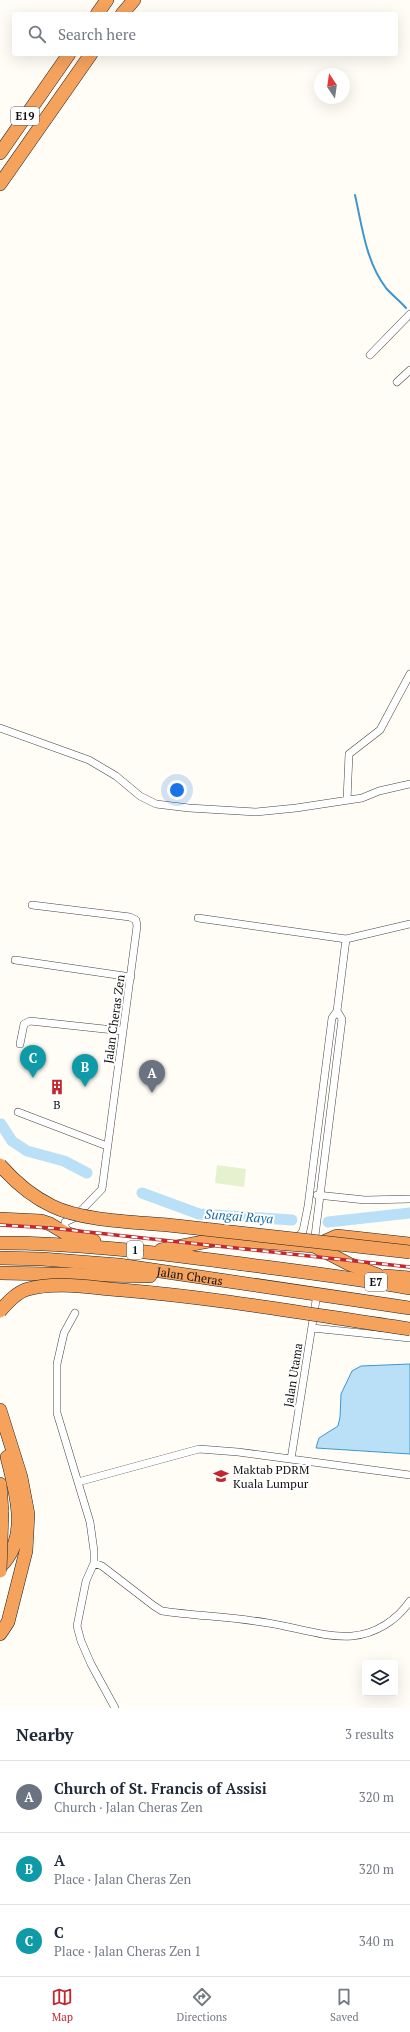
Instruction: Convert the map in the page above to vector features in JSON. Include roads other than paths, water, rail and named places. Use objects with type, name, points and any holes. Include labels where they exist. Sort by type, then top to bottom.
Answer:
[{"type":"highway","points":[[98,12],[107,0]]},
{"type":"highway","points":[[120,12],[128,0]]},
{"type":"highway","points":[[124,12],[134,0]]},
{"type":"highway","name":"E19","points":[[0,153],[68,56]]},
{"type":"highway","name":"E19","points":[[0,184],[90,56]]},
{"type":"highway","points":[[0,1165],[15,1183],[52,1207],[68,1212],[136,1223],[176,1226],[410,1252]]},
{"type":"highway","points":[[0,1219],[41,1221],[71,1235],[124,1249]]},
{"type":"highway","points":[[314,1246],[337,1236],[410,1244]]},
{"type":"highway","points":[[154,1252],[219,1239],[314,1246],[349,1264],[378,1275]]},
{"type":"highway","name":"Jalan Cheras","points":[[0,1244],[39,1243],[124,1249],[342,1276]]},
{"type":"highway","name":"Jalan Cheras","points":[[0,1258],[42,1259],[119,1265],[354,1300]]},
{"type":"highway","points":[[0,1273],[186,1276]]},
{"type":"highway","points":[[342,1276],[378,1275],[410,1278]]},
{"type":"highway","name":"E7","points":[[342,1276],[410,1288]]},
{"type":"highway","points":[[0,1311],[13,1298],[27,1289],[44,1286],[73,1286],[187,1295],[410,1330]]},
{"type":"highway","points":[[354,1300],[410,1313]]},
{"type":"highway","name":"E7","points":[[354,1300],[410,1308]]},
{"type":"highway","points":[[0,1410],[21,1477],[28,1514],[26,1551],[8,1622],[0,1634]]},
{"type":"highway","points":[[0,1436],[12,1480],[18,1515],[18,1536],[7,1560],[0,1567]]},
{"type":"highway","points":[[0,1484],[2,1539],[0,1571]]},
{"type":"street","points":[[370,355],[410,314]]},
{"type":"street","points":[[397,382],[410,370]]},
{"type":"street","points":[[347,800],[349,754],[380,730],[410,674]]},
{"type":"street","points":[[0,728],[90,760],[116,776],[140,796],[156,804],[189,808],[256,812],[296,808],[362,798],[379,791],[410,784]]},
{"type":"street","name":"Jalan Cheras Zen","points":[[32,905],[130,917],[136,920],[138,934],[102,1189],[74,1218]]},
{"type":"street","points":[[198,918],[346,939],[410,924]]},
{"type":"street","points":[[290,1245],[303,1231],[310,1194],[332,1018],[337,1011],[346,939]]},
{"type":"street","points":[[15,960],[131,976]]},
{"type":"street","points":[[314,1246],[342,1020],[337,1011]]},
{"type":"street","points":[[20,1044],[24,1024],[30,1022],[123,1032]]},
{"type":"street","points":[[18,1112],[107,1146]]},
{"type":"street","points":[[310,1194],[365,1200],[410,1199]]},
{"type":"street","points":[[41,1221],[58,1224],[74,1218]]},
{"type":"street","points":[[71,1235],[65,1225],[69,1220],[74,1218]]},
{"type":"street","name":"Jalan Utama","points":[[291,1458],[317,1294]]},
{"type":"street","points":[[75,1313],[64,1333],[57,1364],[57,1413],[90,1522],[94,1551],[94,1563],[84,1587],[77,1626],[81,1641],[91,1664],[115,1708]]},
{"type":"street","points":[[312,1328],[410,1338]]},
{"type":"street","points":[[78,1482],[199,1449],[291,1458],[410,1475]]},
{"type":"street","points":[[94,1563],[102,1566],[162,1611],[266,1622],[334,1635],[353,1636],[384,1627],[396,1618],[410,1601]]},
{"type":"water","points":[[410,1364],[410,1454],[316,1448],[319,1438],[338,1426],[341,1394],[352,1371],[361,1366]]},
{"type":"waterway","points":[[355,195],[369,255],[374,267],[386,288],[406,308]]},
{"type":"waterway","name":"Sungai Raya","points":[[1,1124],[12,1141],[27,1151],[64,1161],[87,1173]]},
{"type":"waterway","name":"Sungai Raya","points":[[142,1193],[199,1214],[292,1220]]},
{"type":"waterway","name":"Sungai Raya","points":[[328,1222],[410,1213]]},
{"type":"railway","points":[[0,1225],[51,1228],[410,1267]]},
{"type":"place","name":"C","points":[[33,1078]]},
{"type":"place","name":"B","points":[[57,1087]]},
{"type":"place","name":"A","points":[[85,1087]]},
{"type":"place","name":"Church of St. Francis of Assisi","points":[[152,1093]]},
{"type":"place","name":"Maktab PDRM Kuala Lumpur","points":[[221,1476]]}]
